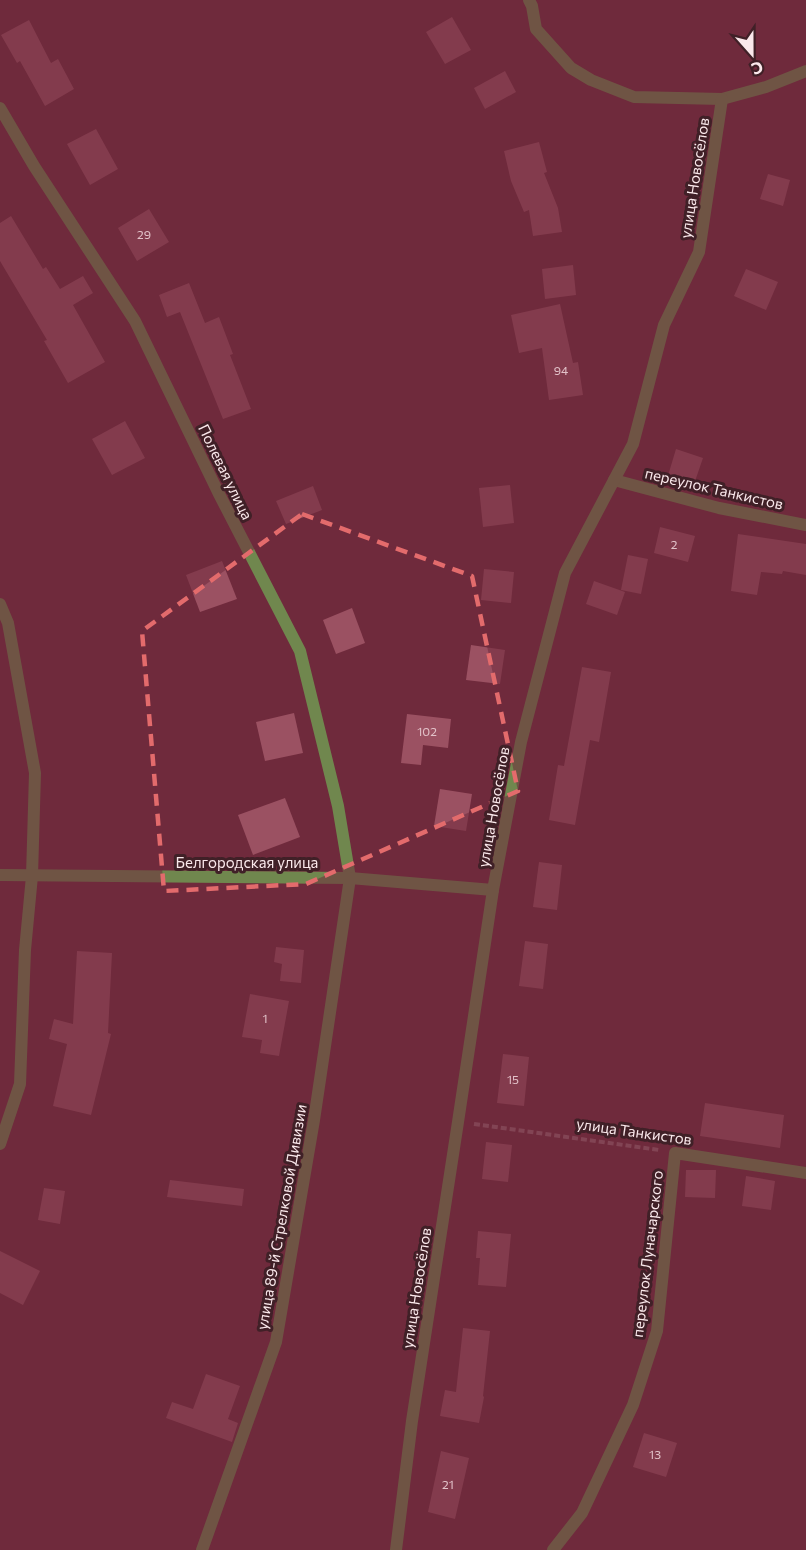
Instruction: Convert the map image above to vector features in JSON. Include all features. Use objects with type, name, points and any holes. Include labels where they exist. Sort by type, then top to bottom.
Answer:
[{"type":"street","points":[[529,0],[536,29],[571,68],[591,80],[634,97],[722,99],[766,87],[806,71]]},
{"type":"street","name":"улица Новосёлов","points":[[396,1550],[414,1410],[458,1122],[494,890],[521,742],[565,573],[633,444],[664,325],[699,252],[722,99]]},
{"type":"street","name":"Полевая улица","points":[[0,108],[135,321],[218,492],[300,651],[338,806],[350,878]]},
{"type":"street","name":"переулок Танкистов","points":[[614,480],[719,508],[806,525]]},
{"type":"street","points":[[0,604],[8,623],[35,773],[32,876],[25,950],[20,1084],[0,1144]]},
{"type":"street","name":"Белгородская улица","points":[[0,875],[350,878],[494,890]]},
{"type":"street","name":"улица 89-й Стрелковой Дивизии","points":[[202,1550],[276,1342],[314,1120],[350,878]]},
{"type":"street","name":"улица Танкистов","points":[[675,1153],[806,1173]]},
{"type":"street","name":"переулок Луначарского","points":[[552,1550],[582,1513],[633,1405],[657,1331],[675,1153]]},
{"type":"path","name":"улица Танкистов","points":[[458,1122],[675,1153]]},
{"type":"highlighted area","points":[[302,514],[472,576],[518,791],[306,884],[164,891],[142,631]]},
{"type":"building","points":[[452,17],[471,50],[445,64],[426,32]]},
{"type":"building","points":[[29,20],[51,63],[58,59],[74,89],[45,106],[20,61],[17,63],[1,35]]},
{"type":"building","points":[[505,71],[516,92],[485,109],[474,88]]},
{"type":"building","points":[[96,129],[118,169],[90,185],[67,144]]},
{"type":"building","points":[[539,142],[547,172],[544,173],[558,208],[562,232],[533,236],[529,210],[524,212],[511,181],[504,151]]},
{"type":"building","points":[[768,174],[790,180],[783,206],[760,199]]},
{"type":"building","points":[[149,209],[169,242],[137,261],[118,228]]},
{"type":"building","points":[[11,216],[43,269],[46,267],[60,289],[83,276],[93,293],[73,305],[105,362],[68,383],[44,341],[47,340],[0,261],[0,223]]},
{"type":"building","points":[[573,265],[576,295],[545,299],[542,269]]},
{"type":"building","points":[[746,269],[778,282],[766,310],[734,296]]},
{"type":"building","points":[[189,283],[205,323],[219,317],[233,354],[230,355],[251,409],[223,419],[180,312],[167,317],[159,295]]},
{"type":"building","points":[[560,304],[573,363],[578,362],[583,395],[549,400],[542,348],[519,353],[511,315]]},
{"type":"building","points":[[125,421],[145,458],[112,475],[92,439]]},
{"type":"building","points":[[676,449],[703,458],[693,487],[667,479]]},
{"type":"building","points":[[510,485],[514,523],[483,527],[479,488]]},
{"type":"building","points":[[313,486],[322,510],[286,524],[276,501]]},
{"type":"building","points":[[660,527],[695,536],[688,562],[654,553]]},
{"type":"building","points":[[738,534],[806,544],[806,575],[783,571],[782,574],[761,572],[757,595],[731,591]]},
{"type":"building","points":[[628,555],[648,559],[641,594],[621,590]]},
{"type":"building","points":[[222,561],[237,599],[200,612],[186,575]]},
{"type":"building","points":[[484,569],[514,572],[511,603],[481,600]]},
{"type":"building","points":[[594,581],[625,592],[617,615],[586,604]]},
{"type":"building","points":[[352,608],[365,643],[336,654],[323,620]]},
{"type":"building","points":[[471,645],[505,650],[500,684],[466,680]]},
{"type":"building","points":[[582,667],[611,672],[599,742],[590,740],[575,825],[549,820],[558,765],[564,766]]},
{"type":"building","points":[[294,713],[303,753],[265,761],[256,722]]},
{"type":"building","points":[[407,714],[451,719],[448,748],[423,745],[421,765],[401,763]]},
{"type":"building","points":[[440,789],[472,794],[466,831],[434,826]]},
{"type":"building","points":[[285,798],[300,837],[253,855],[238,815]]},
{"type":"building","points":[[539,862],[562,865],[557,910],[533,907]]},
{"type":"building","points":[[525,941],[548,944],[543,989],[519,986]]},
{"type":"building","points":[[276,947],[304,950],[301,983],[280,981],[282,964],[274,962]]},
{"type":"building","points":[[77,951],[112,953],[108,1033],[111,1034],[91,1115],[53,1106],[67,1044],[49,1039],[54,1019],[73,1024]]},
{"type":"building","points":[[250,994],[289,1001],[279,1056],[260,1053],[262,1040],[242,1037]]},
{"type":"building","points":[[503,1054],[529,1057],[524,1106],[497,1103]]},
{"type":"building","points":[[705,1103],[784,1115],[780,1148],[700,1136]]},
{"type":"building","points":[[486,1142],[512,1145],[508,1182],[482,1179]]},
{"type":"building","points":[[686,1170],[716,1170],[715,1198],[685,1197]]},
{"type":"building","points":[[746,1176],[775,1181],[771,1210],[742,1206]]},
{"type":"building","points":[[170,1180],[244,1189],[242,1206],[167,1197]]},
{"type":"building","points":[[44,1188],[65,1191],[60,1224],[38,1220]]},
{"type":"building","points":[[478,1231],[511,1234],[506,1287],[478,1285],[480,1258],[476,1258]]},
{"type":"building","points":[[0,1251],[40,1271],[23,1305],[0,1293]]},
{"type":"building","points":[[463,1328],[490,1331],[484,1397],[479,1423],[440,1416],[445,1390],[456,1392]]},
{"type":"building","points":[[206,1374],[240,1386],[228,1419],[238,1423],[232,1442],[166,1418],[172,1402],[193,1409]]},
{"type":"building","points":[[644,1433],[677,1443],[666,1477],[633,1467]]},
{"type":"building","points":[[441,1451],[469,1458],[455,1519],[428,1512]]}]
